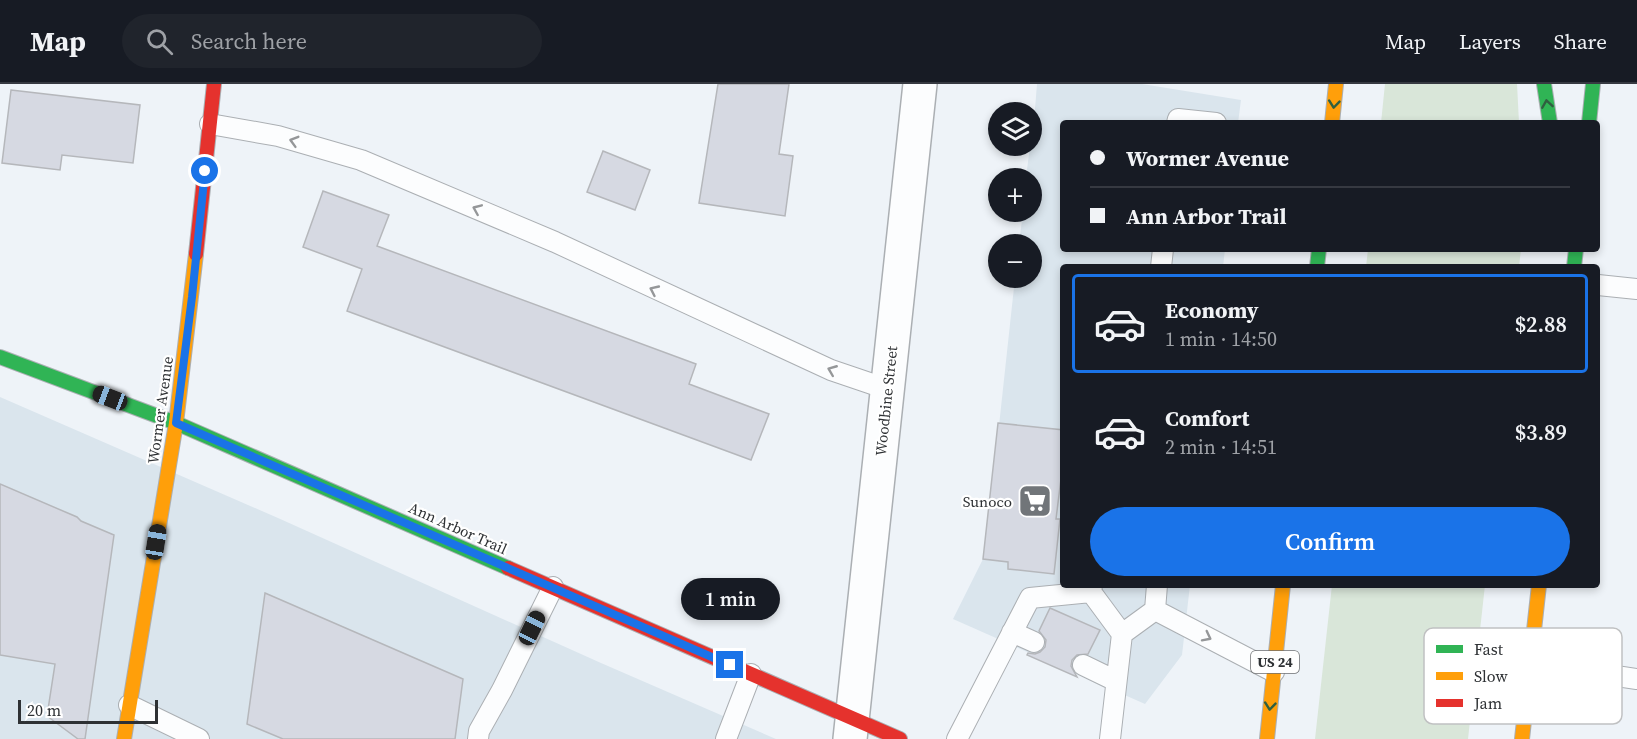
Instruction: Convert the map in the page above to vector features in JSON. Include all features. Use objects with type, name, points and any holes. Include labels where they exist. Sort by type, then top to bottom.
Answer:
[{"type":"street","name":"Wormer Avenue","points":[[124,739],[176,423],[193,288],[214,84]]},
{"type":"street","name":"Woodbine Street","points":[[851,729],[920,84]]},
{"type":"street","points":[[1332,120],[1336,84]]},
{"type":"street","points":[[1544,84],[1550,120]]},
{"type":"street","points":[[1589,120],[1593,84]]},
{"type":"street","name":"Ann Arbor Trail","points":[[0,357],[176,423],[553,587],[751,674],[851,729],[900,739]]},
{"type":"street","name":"US 24","points":[[1267,739],[1283,588]]},
{"type":"street","points":[[1534,628],[1539,588]]},
{"type":"street","points":[[1522,739],[1524,724]]},
{"type":"lane","points":[[210,124],[278,136],[361,160],[555,242],[831,370],[887,389]]},
{"type":"lane","points":[[1600,285],[1637,290]]},
{"type":"lane","points":[[478,739],[479,731],[553,587]]},
{"type":"lane","points":[[1122,634],[1155,610],[1157,588]]},
{"type":"lane","points":[[957,739],[1030,598],[1091,589],[1122,634],[1110,739]]},
{"type":"lane","points":[[1155,610],[1274,672]]},
{"type":"lane","points":[[1012,632],[1034,642]]},
{"type":"lane","points":[[1083,665],[1116,681]]},
{"type":"lane","points":[[726,739],[751,674]]},
{"type":"lane","points":[[1622,677],[1637,679]]},
{"type":"lane","points":[[129,705],[200,739]]},
{"type":"shaded area","points":[[1037,84],[1142,84],[1241,100],[1238,120],[1060,120],[1060,252],[1225,252],[1223,264],[1060,264],[1060,588],[1190,588],[1182,655],[1145,704],[953,619],[985,555],[1014,288],[1042,288],[1042,234],[1020,234],[1022,222],[1042,222],[1042,168],[1027,168],[1029,156],[1042,156],[1042,102],[1036,102]]},
{"type":"shaded area","points":[[0,397],[278,518],[776,739],[0,739]]},
{"type":"green space","points":[[1385,84],[1517,84],[1519,120],[1381,120]]},
{"type":"green space","points":[[1368,252],[1521,252],[1519,264],[1366,264]]},
{"type":"green space","points":[[1332,588],[1485,588],[1480,628],[1424,628],[1424,724],[1470,724],[1468,739],[1315,739]]},
{"type":"building","points":[[718,84],[789,84],[779,154],[793,156],[785,216],[699,203]]},
{"type":"building","points":[[11,90],[140,105],[133,163],[62,155],[60,170],[2,163]]},
{"type":"building","points":[[603,151],[650,170],[635,210],[587,192]]},
{"type":"building","points":[[323,191],[389,215],[377,246],[696,364],[689,384],[769,414],[751,460],[347,311],[362,269],[303,247]]},
{"type":"building","points":[[998,423],[1060,430],[1060,487],[1056,519],[1060,519],[1054,574],[1008,569],[1008,562],[983,559]]},
{"type":"building","points":[[0,484],[114,535],[85,739],[78,739],[47,716],[55,664],[0,655]]},
{"type":"building","points":[[265,593],[463,679],[455,739],[283,739],[247,724]]},
{"type":"building","points":[[1050,608],[1100,630],[1088,654],[1077,655],[1072,660],[1071,666],[1077,677],[1027,655],[1040,652],[1045,647],[1046,640],[1039,631]]},
{"type":"traffic: fast","points":[[1544,84],[1550,120]]},
{"type":"traffic: fast","points":[[1589,120],[1593,84]]},
{"type":"traffic: fast","points":[[1317,264],[1319,252]]},
{"type":"traffic: fast","points":[[1574,264],[1576,252]]},
{"type":"traffic: fast","points":[[0,357],[176,423],[508,568]]},
{"type":"traffic: slow","points":[[1332,120],[1336,84]]},
{"type":"traffic: slow","points":[[124,739],[176,423],[196,254]]},
{"type":"traffic: slow","points":[[1267,739],[1283,588]]},
{"type":"traffic: slow","points":[[1534,628],[1539,588]]},
{"type":"traffic: slow","points":[[1522,739],[1524,724]]},
{"type":"traffic: jam","points":[[196,254],[214,84]]},
{"type":"traffic: jam","points":[[508,568],[900,739]]},
{"type":"place","name":"Sunoco","points":[[1035,501]]},
{"type":"route","points":[[205,171],[176,423],[730,665]]}]
